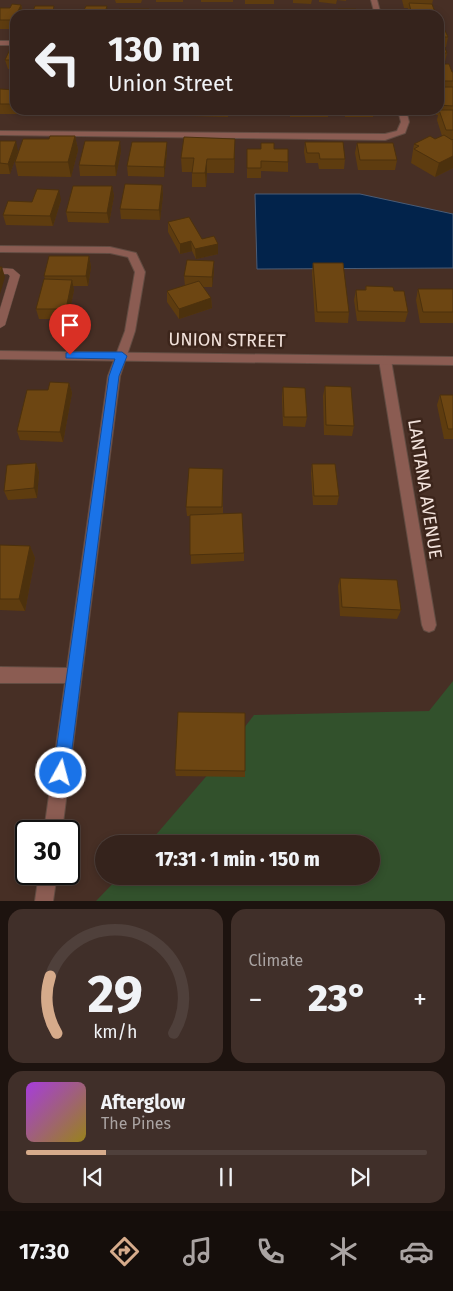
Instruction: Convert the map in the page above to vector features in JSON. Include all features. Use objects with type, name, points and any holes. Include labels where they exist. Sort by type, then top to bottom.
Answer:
[{"type":"street","points":[[0,132],[385,137],[401,133],[405,122],[403,115]]},
{"type":"street","points":[[0,249],[110,250],[132,255],[140,272],[130,331],[114,376],[54,820]]},
{"type":"street","name":"UNION STREET","points":[[0,355],[453,361]]},
{"type":"street","name":"LANTANA AVENUE","points":[[385,360],[428,625]]},
{"type":"street","points":[[0,674],[74,676]]},
{"type":"street","points":[[44,901],[46,885]]},
{"type":"lane","points":[[0,271],[10,271],[15,275],[1,319]]},
{"type":"green space","points":[[453,681],[453,901],[96,901],[111,885],[380,885],[380,835],[156,835],[210,772],[254,715],[429,711]]},
{"type":"water","points":[[255,194],[360,194],[453,214],[453,268],[257,269]]},
{"type":"building","points":[[409,3],[432,4],[434,10],[411,10]]},
{"type":"building","points":[[12,4],[21,5],[18,10],[10,10],[10,20],[0,20],[0,8],[10,8]]},
{"type":"building","points":[[35,6],[54,6],[53,10],[33,10]]},
{"type":"building","points":[[86,6],[107,6],[106,10],[84,10]]},
{"type":"building","points":[[119,9],[149,9],[149,10]]},
{"type":"building","points":[[338,9],[356,10],[338,10]]},
{"type":"building","points":[[444,28],[448,37],[444,37]]},
{"type":"building","points":[[10,49],[10,60],[5,60]]},
{"type":"building","points":[[444,64],[449,64],[453,72],[453,81],[444,81]]},
{"type":"building","points":[[444,87],[453,87],[453,106],[444,105]]},
{"type":"building","points":[[0,89],[10,90],[10,104],[0,104]]},
{"type":"building","points":[[444,110],[453,110],[453,130],[446,130],[441,115],[444,115]]},
{"type":"building","points":[[444,135],[453,139],[453,156],[439,163],[414,149],[419,146],[414,144],[430,136],[435,139]]},
{"type":"building","points":[[50,136],[75,136],[68,162],[15,162],[23,139],[49,139]]},
{"type":"building","points":[[184,137],[235,139],[234,159],[207,159],[205,173],[192,173],[194,158],[181,158]]},
{"type":"building","points":[[0,141],[16,141],[8,164],[0,163]]},
{"type":"building","points":[[85,141],[120,141],[115,166],[79,165]]},
{"type":"building","points":[[132,142],[167,142],[164,167],[127,166]]},
{"type":"building","points":[[305,142],[343,142],[345,159],[320,159],[319,153],[307,153]]},
{"type":"building","points":[[261,143],[274,143],[274,149],[288,149],[288,162],[261,161],[261,168],[247,168],[247,149],[261,149]]},
{"type":"building","points":[[357,143],[393,143],[397,160],[360,160]]},
{"type":"building","points":[[125,184],[162,185],[159,210],[120,209]]},
{"type":"building","points":[[73,186],[112,186],[107,213],[66,212]]},
{"type":"building","points":[[37,189],[59,190],[50,216],[3,215],[8,201],[32,202]]},
{"type":"building","points":[[189,217],[202,239],[214,236],[218,244],[195,249],[191,241],[180,244],[168,222]]},
{"type":"building","points":[[49,256],[89,256],[86,276],[44,276]]},
{"type":"building","points":[[187,260],[214,261],[212,277],[184,276]]},
{"type":"building","points":[[313,263],[343,263],[349,312],[317,312]]},
{"type":"building","points":[[44,279],[72,280],[66,309],[36,309]]},
{"type":"building","points":[[199,281],[211,298],[179,309],[167,291]]},
{"type":"building","points":[[366,286],[393,287],[394,291],[404,291],[408,312],[358,311],[356,290],[366,290]]},
{"type":"building","points":[[418,289],[453,289],[453,312],[423,312]]},
{"type":"building","points":[[50,382],[69,383],[60,432],[17,431],[27,390],[48,390]]},
{"type":"building","points":[[325,386],[351,387],[354,426],[326,425]]},
{"type":"building","points":[[283,387],[305,388],[307,417],[284,417]]},
{"type":"building","points":[[440,395],[453,395],[453,429],[448,429]]},
{"type":"building","points":[[36,463],[34,488],[4,491],[7,465]]},
{"type":"building","points":[[312,464],[335,464],[339,496],[314,496]]},
{"type":"building","points":[[189,468],[223,469],[222,507],[186,507]]},
{"type":"building","points":[[242,513],[244,553],[190,555],[190,515]]},
{"type":"building","points":[[0,545],[30,546],[19,599],[0,599]]},
{"type":"building","points":[[340,578],[397,580],[401,610],[342,607]]},
{"type":"building","points":[[178,712],[245,713],[245,771],[175,770]]},
{"type":"route","points":[[61,773],[114,376],[122,356],[70,355]]}]
